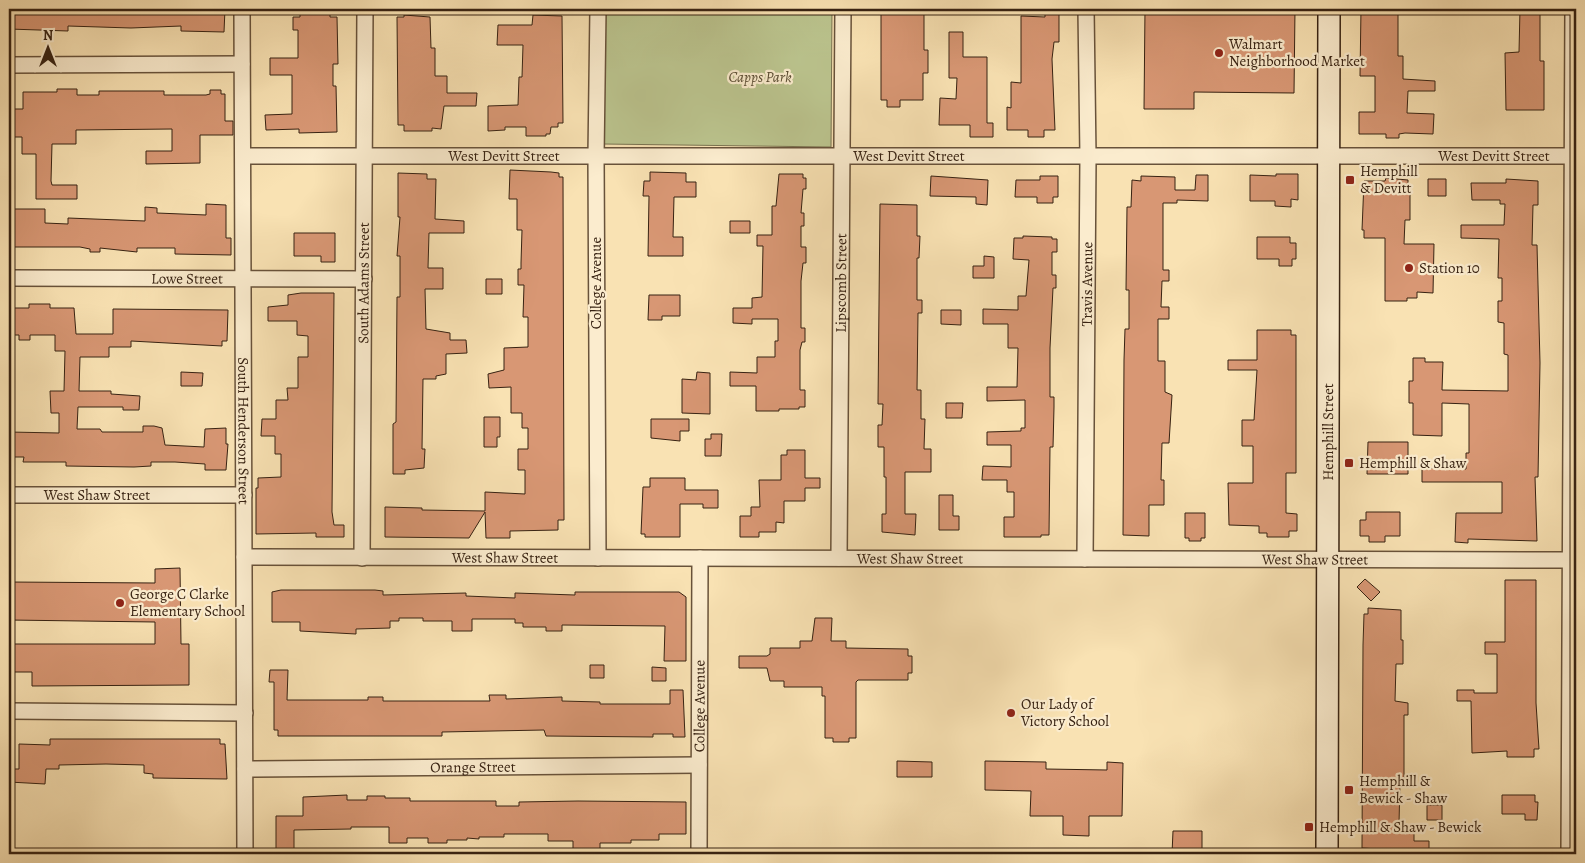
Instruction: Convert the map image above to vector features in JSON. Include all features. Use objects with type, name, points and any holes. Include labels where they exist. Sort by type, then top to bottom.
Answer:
[{"type":"main road","name":"Hemphill Street","points":[[1327,854],[1327,156],[1329,9]]},
{"type":"street","name":"South Henderson Street","points":[[242,9],[245,854]]},
{"type":"street","name":"South Adams Street","points":[[362,558],[365,9]]},
{"type":"street","name":"College Avenue","points":[[598,9],[596,156],[598,558]]},
{"type":"street","name":"Lipscomb Street","points":[[839,558],[843,9]]},
{"type":"street","name":"Travis Avenue","points":[[1086,9],[1088,157],[1086,559]]},
{"type":"street","points":[[1569,854],[1573,560],[1573,9]]},
{"type":"street","points":[[9,65],[242,64]]},
{"type":"street","name":"West Devitt Street","points":[[243,156],[1574,156]]},
{"type":"street","name":"Lowe Street","points":[[9,278],[364,279]]},
{"type":"street","name":"West Shaw Street","points":[[9,495],[244,495]]},
{"type":"street","name":"West Shaw Street","points":[[244,557],[1573,560]]},
{"type":"street","name":"College Avenue","points":[[699,854],[700,558]]},
{"type":"street","points":[[9,711],[245,713]]},
{"type":"street","name":"Orange Street","points":[[245,769],[699,765]]},
{"type":"green space","name":"Capps Park","points":[[604,9],[832,9],[831,147],[603,144]]},
{"type":"building","points":[[9,9],[225,9],[224,32],[181,31],[181,26],[131,28],[68,26],[68,31],[9,29]]},
{"type":"building","points":[[300,9],[330,9],[330,17],[337,17],[338,64],[333,64],[333,86],[336,86],[337,132],[299,133],[299,129],[266,130],[265,115],[292,114],[292,75],[270,75],[270,58],[298,58],[298,30],[293,30],[293,17],[300,17]]},
{"type":"building","points":[[881,9],[924,9],[924,50],[928,50],[928,73],[923,73],[923,100],[900,100],[900,107],[887,107],[887,100],[881,100]]},
{"type":"building","points":[[1045,9],[1059,9],[1059,42],[1054,42],[1052,59],[1055,130],[1044,130],[1044,137],[1028,137],[1028,130],[1007,130],[1007,107],[1011,108],[1011,82],[1021,83],[1021,16],[1045,17]]},
{"type":"building","name":"Walmart Neighborhood Market","points":[[1145,9],[1295,9],[1294,93],[1194,92],[1194,109],[1144,109]]},
{"type":"building","points":[[1361,9],[1398,9],[1398,56],[1403,56],[1403,79],[1435,81],[1435,91],[1408,91],[1407,113],[1434,114],[1433,134],[1405,133],[1399,134],[1399,138],[1386,138],[1386,134],[1359,134],[1359,112],[1375,112],[1375,76],[1360,76]]},
{"type":"building","points":[[1520,9],[1540,9],[1540,61],[1544,61],[1544,110],[1506,110],[1505,53],[1519,52]]},
{"type":"building","points":[[404,15],[430,17],[431,48],[435,48],[435,76],[447,76],[447,93],[477,93],[476,106],[444,106],[441,129],[432,128],[432,131],[404,131],[404,125],[398,125],[397,17],[404,17]]},
{"type":"building","points":[[533,15],[562,16],[563,123],[558,123],[558,127],[551,127],[550,134],[546,134],[546,136],[526,136],[526,127],[505,127],[505,130],[488,131],[488,106],[518,105],[519,77],[522,77],[523,45],[497,45],[498,25],[532,25]]},
{"type":"building","points":[[949,32],[963,32],[963,57],[987,57],[987,123],[993,123],[993,137],[970,137],[970,125],[939,125],[940,98],[956,99],[957,78],[949,78]]},
{"type":"building","points":[[57,89],[77,89],[77,95],[99,95],[99,91],[164,91],[164,95],[206,95],[210,94],[210,90],[221,90],[221,94],[225,94],[225,121],[233,121],[233,135],[200,135],[200,163],[146,164],[146,151],[172,151],[172,129],[76,130],[76,144],[52,144],[51,181],[52,185],[77,185],[77,199],[36,199],[36,154],[22,154],[22,137],[9,137],[9,109],[23,109],[23,92],[57,92]]},
{"type":"building","points":[[510,170],[559,173],[559,177],[563,177],[564,520],[558,520],[558,530],[510,531],[510,538],[486,538],[485,512],[469,538],[385,537],[385,507],[422,508],[422,510],[485,511],[485,492],[525,494],[525,470],[518,470],[518,449],[528,449],[528,428],[522,428],[522,413],[511,413],[511,387],[489,388],[488,374],[504,370],[504,348],[528,347],[528,317],[523,317],[524,285],[518,285],[518,269],[521,269],[522,230],[517,230],[517,199],[509,199]]},
{"type":"building","points":[[650,172],[686,173],[686,182],[696,182],[696,197],[674,197],[673,237],[683,237],[683,256],[648,256],[649,196],[643,196],[644,181],[650,181]]},
{"type":"building","points":[[398,173],[427,174],[427,179],[436,179],[435,219],[464,221],[464,233],[429,233],[428,268],[443,268],[443,289],[425,289],[426,329],[450,333],[450,340],[466,340],[467,353],[446,354],[446,374],[436,376],[436,379],[423,379],[422,449],[425,449],[424,468],[405,470],[405,474],[393,474],[393,424],[396,422],[397,297],[400,297],[400,256],[397,256],[400,217],[398,217]]},
{"type":"building","points":[[779,174],[803,174],[803,178],[806,178],[806,189],[803,189],[801,213],[804,213],[804,226],[801,226],[801,247],[806,247],[806,263],[803,263],[801,281],[801,328],[805,328],[805,342],[802,342],[800,350],[800,390],[805,390],[805,407],[799,407],[799,409],[779,409],[779,411],[756,411],[756,386],[730,386],[730,372],[757,373],[757,357],[775,357],[775,341],[778,341],[778,319],[752,319],[752,324],[733,323],[733,308],[752,308],[752,298],[762,297],[763,246],[757,246],[757,235],[772,235],[772,206],[776,206]]},
{"type":"building","points":[[1276,174],[1298,174],[1298,200],[1291,199],[1291,207],[1275,206],[1275,201],[1250,201],[1250,175],[1276,176]]},
{"type":"building","points":[[1196,175],[1208,175],[1208,201],[1177,200],[1177,203],[1163,203],[1163,270],[1169,270],[1169,281],[1162,281],[1161,307],[1169,307],[1169,319],[1158,319],[1158,361],[1165,361],[1165,392],[1172,395],[1169,443],[1162,443],[1161,480],[1164,480],[1164,505],[1149,505],[1149,536],[1123,535],[1124,360],[1125,329],[1129,329],[1129,290],[1126,290],[1127,207],[1131,207],[1132,180],[1141,181],[1141,176],[1175,177],[1175,190],[1195,190]]},
{"type":"building","points":[[931,176],[988,180],[987,205],[976,204],[976,197],[930,196]]},
{"type":"building","points":[[1040,176],[1058,176],[1058,197],[1053,197],[1053,203],[1037,203],[1037,197],[1015,197],[1016,180],[1040,180]]},
{"type":"building","points":[[1386,178],[1408,180],[1410,220],[1405,220],[1404,244],[1434,244],[1433,293],[1417,292],[1417,298],[1407,298],[1407,301],[1385,301],[1385,238],[1364,238],[1364,230],[1362,230],[1364,181],[1385,181]]},
{"type":"building","points":[[1428,179],[1446,179],[1446,196],[1428,196]]},
{"type":"building","points":[[1506,179],[1538,181],[1538,205],[1533,205],[1532,245],[1537,245],[1540,363],[1538,477],[1535,477],[1537,541],[1468,539],[1468,543],[1455,542],[1456,513],[1502,513],[1502,482],[1422,482],[1422,468],[1466,469],[1466,453],[1469,453],[1469,404],[1442,403],[1442,436],[1413,435],[1413,403],[1409,403],[1409,381],[1413,381],[1413,358],[1425,358],[1425,362],[1443,362],[1442,390],[1508,391],[1508,355],[1504,354],[1504,323],[1498,322],[1498,301],[1502,301],[1502,278],[1498,278],[1499,239],[1461,238],[1461,225],[1504,225],[1505,204],[1500,204],[1500,200],[1472,200],[1471,183],[1506,183]]},
{"type":"building","points":[[206,204],[226,205],[226,238],[231,238],[231,255],[175,254],[175,248],[137,248],[137,252],[100,248],[100,252],[90,252],[90,249],[80,247],[9,247],[9,209],[45,209],[45,223],[68,224],[68,218],[145,221],[145,207],[157,208],[157,213],[206,215]]},
{"type":"building","points":[[880,204],[917,205],[917,236],[920,236],[919,258],[917,258],[917,300],[922,300],[922,313],[918,313],[917,390],[921,390],[921,419],[925,419],[924,449],[931,449],[931,472],[905,472],[905,514],[916,514],[915,535],[882,532],[882,514],[886,514],[886,477],[884,477],[884,447],[878,447],[878,425],[882,425],[883,404],[878,404]]},
{"type":"building","points":[[730,221],[750,221],[750,233],[730,233]]},
{"type":"building","points":[[294,233],[335,233],[335,262],[321,262],[321,256],[294,256]]},
{"type":"building","points":[[1023,236],[1052,237],[1052,239],[1057,239],[1057,252],[1052,252],[1052,275],[1056,275],[1056,288],[1053,288],[1050,348],[1050,397],[1054,397],[1054,407],[1053,447],[1050,447],[1049,535],[1041,535],[1041,537],[1004,537],[1004,517],[1014,517],[1014,492],[1007,492],[1007,480],[982,480],[983,466],[1011,467],[1011,445],[987,445],[987,432],[1021,431],[1021,428],[1025,428],[1025,400],[987,401],[987,387],[1017,387],[1018,348],[1008,348],[1008,324],[983,324],[983,309],[1018,310],[1018,296],[1026,296],[1029,260],[1013,259],[1014,238],[1023,238]]},
{"type":"building","points":[[1257,237],[1290,237],[1290,243],[1296,243],[1296,259],[1292,259],[1292,266],[1279,266],[1279,259],[1257,259]]},
{"type":"building","points":[[984,256],[994,257],[994,278],[973,278],[973,266],[984,266]]},
{"type":"building","points":[[486,279],[502,279],[502,294],[486,294]]},
{"type":"building","points":[[334,293],[332,512],[334,525],[344,525],[344,537],[316,537],[316,533],[256,534],[256,488],[258,488],[258,478],[281,477],[281,454],[275,454],[275,436],[261,436],[262,419],[276,419],[276,400],[288,400],[287,388],[298,388],[298,357],[308,357],[308,336],[297,335],[297,321],[268,321],[268,307],[288,305],[288,295]]},
{"type":"building","points":[[649,295],[680,295],[680,316],[662,316],[662,320],[648,320]]},
{"type":"building","points":[[29,304],[50,304],[50,308],[74,308],[76,334],[113,334],[113,309],[228,310],[227,341],[222,341],[222,346],[131,341],[131,347],[109,347],[109,357],[80,357],[79,391],[111,391],[111,394],[140,396],[139,410],[123,410],[123,407],[78,407],[77,429],[100,429],[102,432],[143,432],[143,426],[154,426],[162,428],[165,445],[204,447],[205,429],[226,428],[226,444],[228,444],[226,470],[205,470],[205,464],[175,462],[151,462],[151,466],[134,467],[66,466],[66,462],[23,462],[24,457],[9,457],[9,432],[59,433],[59,413],[51,413],[50,391],[64,391],[65,351],[55,351],[55,335],[30,335],[30,340],[19,340],[19,335],[9,335],[9,308],[29,308]]},
{"type":"building","points":[[941,310],[961,310],[961,325],[941,324]]},
{"type":"building","points":[[1257,330],[1291,330],[1291,335],[1296,335],[1296,473],[1286,473],[1286,513],[1297,514],[1297,531],[1289,531],[1289,537],[1267,537],[1267,533],[1259,533],[1259,526],[1229,525],[1228,483],[1253,483],[1253,446],[1242,446],[1242,420],[1254,420],[1257,370],[1228,370],[1228,360],[1257,360]]},
{"type":"building","points":[[181,372],[203,373],[202,386],[181,386]]},
{"type":"building","points":[[697,372],[710,373],[710,414],[682,413],[682,379],[696,380]]},
{"type":"building","points":[[946,403],[963,403],[962,418],[946,418]]},
{"type":"building","points":[[484,417],[500,417],[500,437],[497,437],[497,447],[484,447]]},
{"type":"building","points":[[651,419],[689,419],[689,431],[680,431],[680,441],[651,438]]},
{"type":"building","points":[[711,434],[722,434],[721,456],[705,456],[705,439],[711,439]]},
{"type":"building","points":[[1368,442],[1408,442],[1408,474],[1367,474]]},
{"type":"building","points":[[787,450],[805,450],[805,478],[820,478],[820,488],[805,488],[805,501],[784,501],[784,523],[776,522],[776,532],[759,532],[759,537],[740,537],[740,516],[751,516],[751,507],[760,507],[759,480],[781,480],[781,455],[787,455]]},
{"type":"building","points":[[650,478],[685,478],[685,490],[718,490],[718,508],[703,508],[703,504],[680,504],[680,537],[645,537],[645,534],[641,534],[643,487],[650,487]]},
{"type":"building","points":[[939,495],[953,495],[953,516],[959,516],[959,530],[939,530]]},
{"type":"building","points":[[1366,512],[1400,512],[1400,536],[1385,536],[1385,542],[1369,542],[1369,536],[1360,536],[1360,520],[1366,520]]},
{"type":"building","points":[[1185,513],[1205,513],[1205,538],[1201,538],[1201,541],[1189,541],[1189,538],[1185,538]]},
{"type":"building","points":[[180,568],[181,644],[189,644],[189,685],[32,686],[32,672],[9,672],[9,644],[155,644],[155,622],[9,620],[9,582],[155,583],[155,569]]},
{"type":"building","points":[[1365,579],[1380,592],[1371,601],[1357,587]]},
{"type":"building","points":[[1505,580],[1536,580],[1536,703],[1539,749],[1534,749],[1534,757],[1507,757],[1507,751],[1472,753],[1471,701],[1457,701],[1457,690],[1474,690],[1474,693],[1497,693],[1497,654],[1485,654],[1485,642],[1505,642]]},
{"type":"building","points":[[281,590],[375,590],[383,591],[383,595],[466,593],[466,596],[515,598],[515,593],[575,595],[575,592],[679,592],[686,597],[686,661],[664,661],[665,626],[562,625],[562,631],[546,631],[546,627],[523,627],[523,623],[515,623],[515,619],[472,619],[472,631],[452,631],[452,621],[423,621],[423,618],[399,618],[399,621],[390,621],[390,628],[356,629],[356,634],[300,631],[300,622],[272,622],[272,592]]},
{"type":"building","points":[[1368,608],[1401,610],[1403,664],[1396,664],[1395,701],[1408,703],[1408,715],[1404,715],[1404,783],[1400,783],[1399,823],[1404,823],[1403,828],[1414,828],[1414,841],[1429,841],[1429,854],[1379,854],[1379,849],[1362,848],[1363,645],[1364,614],[1368,614]]},
{"type":"building","points":[[815,618],[832,618],[831,641],[846,641],[846,648],[908,649],[908,656],[912,656],[912,673],[908,673],[908,680],[858,680],[856,682],[856,738],[849,738],[849,742],[833,742],[833,738],[825,738],[825,696],[822,696],[822,687],[784,687],[784,681],[770,681],[767,668],[739,668],[739,656],[767,656],[770,654],[770,648],[800,648],[800,641],[812,641]]},
{"type":"building","points":[[590,665],[604,665],[604,678],[590,678]]},
{"type":"building","points":[[652,667],[666,668],[666,681],[652,681]]},
{"type":"building","points":[[270,670],[288,670],[287,700],[368,700],[368,697],[383,697],[383,701],[490,701],[489,695],[506,695],[506,699],[562,697],[562,701],[600,702],[600,704],[670,704],[670,690],[683,690],[685,737],[673,737],[673,734],[653,734],[653,737],[546,736],[544,730],[442,732],[442,736],[278,736],[278,730],[274,730],[274,682],[269,682]]},
{"type":"building","points":[[50,739],[220,739],[220,744],[225,744],[227,779],[153,778],[153,774],[144,773],[144,765],[106,764],[59,765],[59,769],[46,769],[45,784],[9,782],[9,769],[19,769],[19,744],[50,745]]},
{"type":"building","points":[[897,761],[932,762],[932,777],[897,777]]},
{"type":"building","points":[[985,761],[1046,762],[1046,769],[1107,770],[1107,762],[1123,763],[1122,816],[1089,816],[1089,836],[1063,835],[1063,816],[1030,816],[1031,791],[985,790]]},
{"type":"building","points":[[347,795],[347,800],[367,800],[367,796],[385,796],[385,798],[410,798],[410,801],[496,801],[496,806],[519,806],[519,802],[686,802],[686,834],[659,834],[659,840],[631,840],[631,843],[600,843],[600,852],[573,854],[573,841],[548,841],[548,834],[504,834],[504,837],[447,840],[447,843],[428,843],[428,838],[407,838],[407,843],[389,843],[389,827],[351,827],[351,829],[294,830],[294,854],[276,854],[276,816],[303,816],[303,797]]},
{"type":"building","points":[[1502,795],[1535,795],[1535,802],[1538,802],[1537,820],[1525,820],[1525,814],[1502,814]]},
{"type":"building","points":[[1427,805],[1442,805],[1442,820],[1427,820]]},
{"type":"building","points":[[1173,831],[1202,831],[1202,854],[1172,854]]},
{"type":"place","name":"Walmart Neighborhood Market","points":[[1219,53]]},
{"type":"place","name":"Hemphill & Devitt","points":[[1350,180]]},
{"type":"place","name":"Station 10","points":[[1409,268]]},
{"type":"place","name":"Hemphill & Shaw","points":[[1349,463]]},
{"type":"place","name":"George C Clarke Elementary School","points":[[120,603]]},
{"type":"place","name":"Our Lady of Victory School","points":[[1011,713]]},
{"type":"place","name":"Hemphill & Bewick - Shaw","points":[[1349,790]]},
{"type":"place","name":"Hemphill & Shaw - Bewick","points":[[1309,827]]}]
